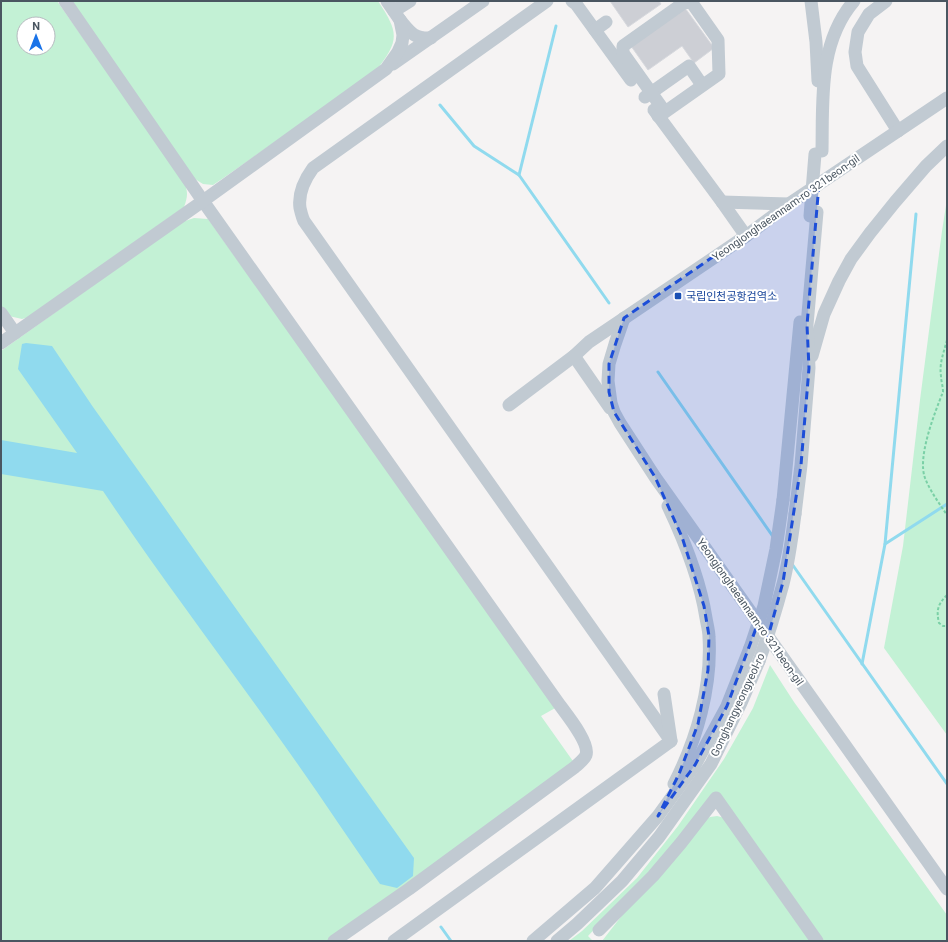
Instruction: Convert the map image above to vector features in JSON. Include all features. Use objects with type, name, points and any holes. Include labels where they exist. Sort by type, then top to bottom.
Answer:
[{"type":"street","points":[[65,1],[203,201],[577,729],[586,744],[587,754],[575,767],[409,889],[334,941]]},
{"type":"street","points":[[394,10],[410,1]]},
{"type":"street","points":[[1,343],[483,1]]},
{"type":"street","points":[[547,1],[313,168],[306,179],[301,194],[300,207],[304,221],[671,741]]},
{"type":"street","points":[[572,1],[576,4],[595,30],[648,95]]},
{"type":"street","points":[[811,1],[816,42],[818,153]]},
{"type":"street","points":[[809,368],[807,325],[813,214],[824,78],[830,42],[839,22],[854,1]]},
{"type":"street","points":[[886,1],[869,14],[858,32],[855,52],[857,66],[898,131]]},
{"type":"street","points":[[661,114],[719,74],[718,40],[692,4],[685,2],[623,46],[623,53],[648,95],[661,114],[722,202],[746,236]]},
{"type":"street","points":[[386,69],[402,44],[403,36],[394,10]]},
{"type":"street","points":[[394,10],[413,34],[422,38],[431,38]]},
{"type":"street","points":[[595,30],[606,22]]},
{"type":"street","points":[[648,95],[689,66],[702,85]]},
{"type":"street","name":"Yeongjonghaeannam-ro 321beon-gil","points":[[509,405],[574,356],[589,342],[746,236],[789,204],[947,98]]},
{"type":"street","points":[[809,368],[824,314],[851,259],[900,196],[926,166],[947,146]]},
{"type":"street","points":[[722,202],[789,204]]},
{"type":"street","name":"Gonghangyeongyeol-ro","points":[[533,941],[595,888],[658,816],[695,765],[727,706],[750,648],[764,606],[776,549],[783,500],[813,214]]},
{"type":"street","points":[[1,313],[15,332]]},
{"type":"street","name":"Yeongjonghaeannam-ro 321beon-gil","points":[[624,318],[609,364],[608,381],[611,403],[620,423],[655,477],[947,889]]},
{"type":"street","points":[[574,356],[620,423]]},
{"type":"street","name":"Gonghangyeongyeol-ro","points":[[557,941],[622,881],[660,837],[711,764],[741,703],[759,661],[771,627],[783,582],[791,541],[801,465],[809,368]]},
{"type":"street","points":[[655,477],[682,537],[695,572],[704,606],[709,636],[708,670],[704,700],[698,724],[679,774],[658,816]]},
{"type":"street","points":[[664,694],[671,741]]},
{"type":"street","points":[[394,941],[671,741]]},
{"type":"street","points":[[600,930],[653,876],[716,798],[817,941]]},
{"type":"path","points":[[947,340],[942,359],[941,375],[943,392],[924,449],[923,463],[924,476],[947,515]]},
{"type":"path","points":[[947,595],[938,609],[938,616],[939,623],[943,626],[947,626]]},
{"type":"highlighted area","points":[[819,184],[807,325],[809,368],[801,465],[783,582],[768,637],[758,623],[727,706],[695,765],[658,816],[679,774],[698,724],[708,670],[709,636],[704,606],[682,537],[655,477],[614,412],[609,392],[609,364],[624,318]]},
{"type":"green space","points":[[1,1],[57,1],[184,181],[187,197],[184,207],[29,317],[22,319],[9,316],[1,308]]},
{"type":"green space","points":[[68,1],[378,1],[390,22],[394,37],[389,52],[375,72],[213,185],[203,184],[195,179]]},
{"type":"green space","points":[[947,199],[947,735],[884,648],[903,546],[920,400]]},
{"type":"green space","points":[[194,218],[208,219],[557,707],[541,716],[575,764],[328,941],[1,941],[1,351],[182,222]]},
{"type":"green space","points":[[770,665],[794,702],[947,915],[947,941],[820,941],[719,798],[588,936],[593,941],[569,941],[582,931],[637,878],[678,826],[724,759],[753,708]]},
{"type":"green space","points":[[717,816],[725,818],[815,941],[602,941],[627,909],[703,821],[710,817]]},
{"type":"water","points":[[26,343],[52,346],[93,407],[414,858],[413,876],[397,888],[380,884],[286,747],[165,581],[103,491],[1,474],[1,440],[77,453],[18,369],[22,344]]},
{"type":"building","points":[[610,1],[659,1],[661,4],[628,27]]},
{"type":"building","points":[[685,8],[714,48],[694,63],[682,46],[648,70],[631,46]]},
{"type":"waterway","points":[[519,175],[556,26]]},
{"type":"waterway","points":[[440,105],[474,146],[519,175],[609,303]]},
{"type":"waterway","points":[[862,664],[885,544],[916,214]]},
{"type":"waterway","points":[[658,372],[774,538]]},
{"type":"waterway","points":[[885,544],[947,504]]},
{"type":"waterway","points":[[792,564],[947,784]]},
{"type":"waterway","points":[[441,927],[451,941]]},
{"type":"place","name":"국립인천공항검역소","points":[[678,296]]}]
